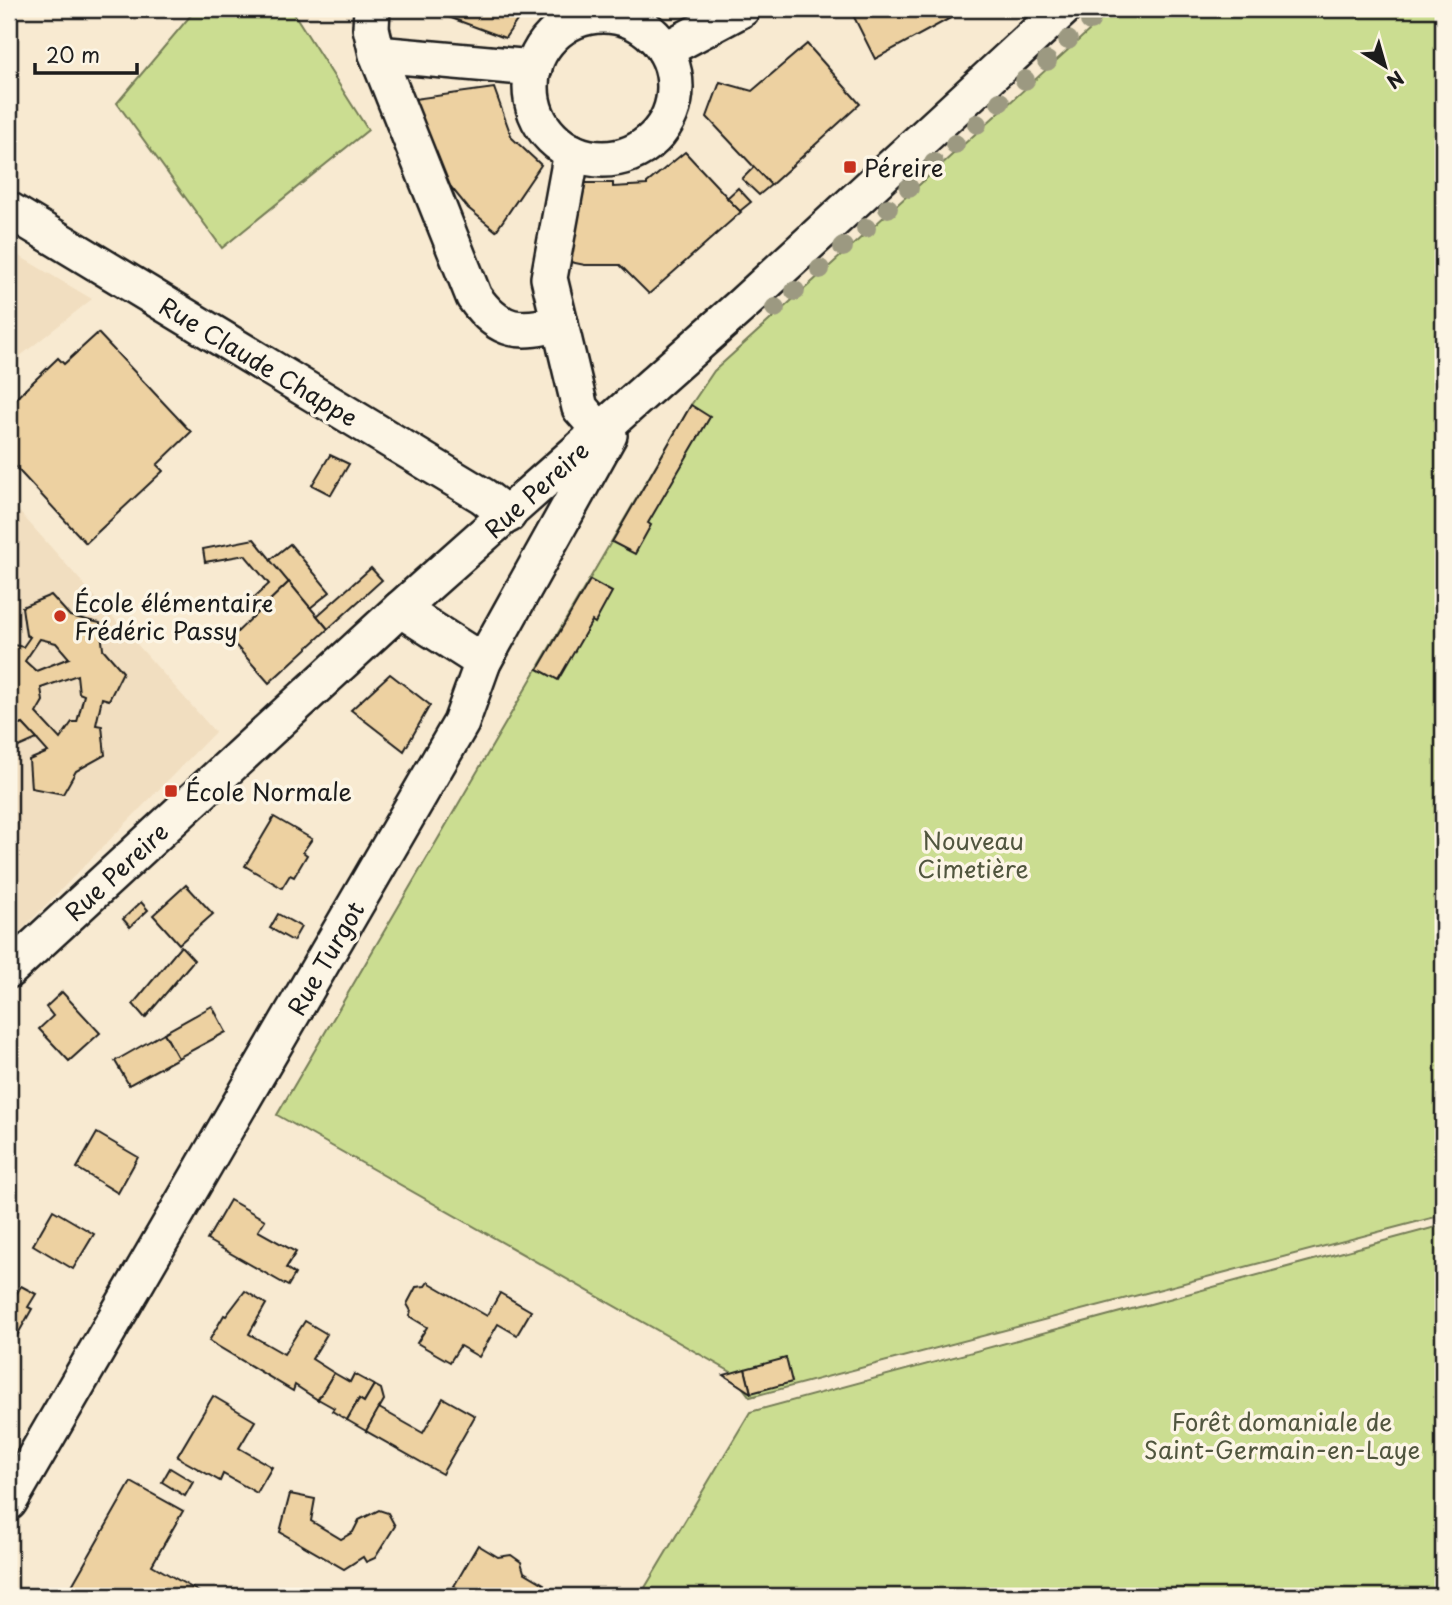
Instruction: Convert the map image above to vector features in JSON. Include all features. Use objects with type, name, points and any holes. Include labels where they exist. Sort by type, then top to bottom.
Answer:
[{"type":"street","points":[[372,9],[371,28],[376,54],[474,297],[488,314],[508,326],[530,331],[561,324]]},
{"type":"street","points":[[665,50],[742,9]]},
{"type":"street","name":"Rue Pereire","points":[[9,970],[400,609],[628,407],[1052,13]]},
{"type":"street","points":[[596,16],[617,17],[638,24],[659,41],[665,50],[673,69],[675,96],[667,121],[656,136],[637,151],[615,158],[592,158],[572,152],[554,139],[541,123],[531,89],[534,68],[544,47],[559,31],[582,19],[596,16]]},
{"type":"street","points":[[376,54],[534,68]]},
{"type":"street","points":[[572,152],[549,278],[580,408],[600,431]]},
{"type":"street","name":"Rue Claude Chappe","points":[[9,210],[483,496],[508,515]]},
{"type":"street","name":"Rue Turgot","points":[[9,1502],[461,723],[483,662],[612,430],[628,407]]},
{"type":"street","points":[[400,609],[483,662]]},
{"type":"shaded area","points":[[9,250],[92,299],[9,365]]},
{"type":"shaded area","name":"École élémentaire Frédéric Passy","points":[[9,500],[215,732],[9,943]]},
{"type":"green space","points":[[196,9],[291,9],[368,130],[222,248],[117,103]]},
{"type":"green space","name":"Nouveau Cimetière","points":[[1113,9],[1443,9],[1443,1215],[750,1397],[731,1372],[277,1115],[691,405],[714,371]]},
{"type":"green space","name":"Forêt domaniale de Saint-Germain-en-Laye","points":[[1443,1225],[1443,1596],[640,1596],[750,1412]]},
{"type":"building","points":[[427,9],[525,9],[505,38]]},
{"type":"building","points":[[850,9],[967,9],[875,59]]},
{"type":"building","points":[[807,44],[860,104],[771,185],[707,117],[720,82],[752,91]]},
{"type":"building","points":[[494,88],[512,138],[541,165],[496,231],[468,208],[446,181],[415,109],[414,99]]},
{"type":"building","points":[[685,152],[741,212],[649,294],[620,265],[570,262],[585,183],[613,183],[613,187],[647,185]]},
{"type":"building","points":[[754,167],[771,185],[759,195],[742,179]]},
{"type":"building","points":[[738,188],[751,202],[740,211],[727,198]]},
{"type":"building","points":[[98,333],[191,432],[157,465],[163,471],[86,543],[9,460],[9,405],[58,358],[64,364]]},
{"type":"building","points":[[691,405],[710,417],[648,523],[651,525],[635,554],[612,542]]},
{"type":"building","points":[[330,455],[349,464],[331,495],[312,485]]},
{"type":"building","points":[[254,539],[289,582],[257,613],[248,603],[269,584],[245,555],[205,562],[203,549]]},
{"type":"building","points":[[290,544],[330,592],[310,608],[270,560]]},
{"type":"building","points":[[371,568],[382,580],[328,629],[317,616]]},
{"type":"building","points":[[590,580],[612,592],[558,680],[538,669]]},
{"type":"building","points":[[289,582],[328,629],[269,683],[230,639]]},
{"type":"building","points":[[51,595],[70,616],[100,623],[103,649],[123,672],[109,700],[102,698],[96,725],[102,726],[105,755],[76,771],[63,794],[31,788],[29,760],[48,752],[23,724],[11,729],[9,738],[9,644],[23,647],[30,637],[26,635],[22,607]],"holes":[[[40,639],[56,643],[69,658],[36,671],[25,661]],[[77,675],[79,693],[84,695],[77,722],[72,722],[60,739],[36,713],[43,701],[41,688]]]},
{"type":"building","points":[[390,674],[430,705],[404,751],[351,710]]},
{"type":"building","points":[[23,724],[37,739],[14,749],[9,748],[11,729]]},
{"type":"building","points":[[274,817],[312,839],[303,852],[307,855],[294,877],[290,875],[282,888],[245,866]]},
{"type":"building","points":[[186,885],[213,914],[179,944],[153,915]]},
{"type":"building","points":[[141,902],[148,910],[130,927],[123,919]]},
{"type":"building","points":[[278,914],[301,927],[293,941],[270,928]]},
{"type":"building","points":[[181,946],[194,960],[145,1018],[133,1004]]},
{"type":"building","points":[[62,992],[100,1033],[69,1061],[39,1029],[53,1016],[46,1007]]},
{"type":"building","points":[[212,1006],[226,1032],[178,1058],[164,1033]]},
{"type":"building","points":[[164,1033],[178,1058],[129,1085],[115,1061]]},
{"type":"building","points":[[97,1133],[138,1157],[118,1193],[77,1168]]},
{"type":"building","points":[[230,1200],[265,1220],[258,1231],[296,1252],[286,1268],[295,1274],[288,1286],[207,1240]]},
{"type":"building","points":[[53,1210],[94,1234],[73,1269],[33,1245]]},
{"type":"building","points":[[428,1282],[487,1316],[500,1293],[531,1311],[517,1335],[498,1324],[479,1357],[460,1346],[450,1362],[417,1343],[427,1327],[409,1316],[411,1311],[407,1304],[416,1287],[425,1286]]},
{"type":"building","points":[[21,1286],[36,1294],[28,1307],[32,1309],[9,1350],[9,1295],[14,1298]]},
{"type":"building","points":[[245,1291],[266,1304],[249,1334],[284,1354],[305,1321],[327,1334],[312,1359],[334,1373],[318,1400],[295,1385],[293,1391],[209,1341],[224,1315],[226,1316]]},
{"type":"building","points":[[786,1358],[792,1382],[751,1393],[745,1369]]},
{"type":"building","points":[[745,1369],[751,1393],[724,1375]]},
{"type":"building","points":[[334,1373],[350,1382],[354,1374],[374,1385],[364,1402],[359,1399],[347,1420],[318,1399]]},
{"type":"building","points":[[374,1385],[381,1389],[384,1400],[366,1431],[347,1420],[359,1399],[364,1402]]},
{"type":"building","points":[[213,1396],[255,1421],[239,1448],[272,1467],[257,1493],[223,1474],[220,1481],[177,1457]]},
{"type":"building","points":[[443,1398],[475,1416],[442,1474],[366,1431],[379,1408],[423,1433]]},
{"type":"building","points":[[170,1468],[193,1482],[185,1496],[162,1482]]},
{"type":"building","points":[[131,1482],[183,1511],[152,1565],[206,1596],[66,1596]]},
{"type":"building","points":[[290,1494],[315,1499],[311,1521],[341,1539],[353,1532],[359,1520],[379,1510],[388,1513],[395,1526],[375,1558],[366,1562],[363,1557],[344,1569],[280,1532]]},
{"type":"building","points":[[478,1545],[498,1557],[511,1555],[521,1562],[524,1572],[544,1584],[537,1596],[472,1596],[454,1586]]},
{"type":"place","name":"Péreire","points":[[850,167]]},
{"type":"place","name":"École élémentaire Frédéric Passy","points":[[60,616]]},
{"type":"place","name":"École Normale","points":[[171,791]]}]
